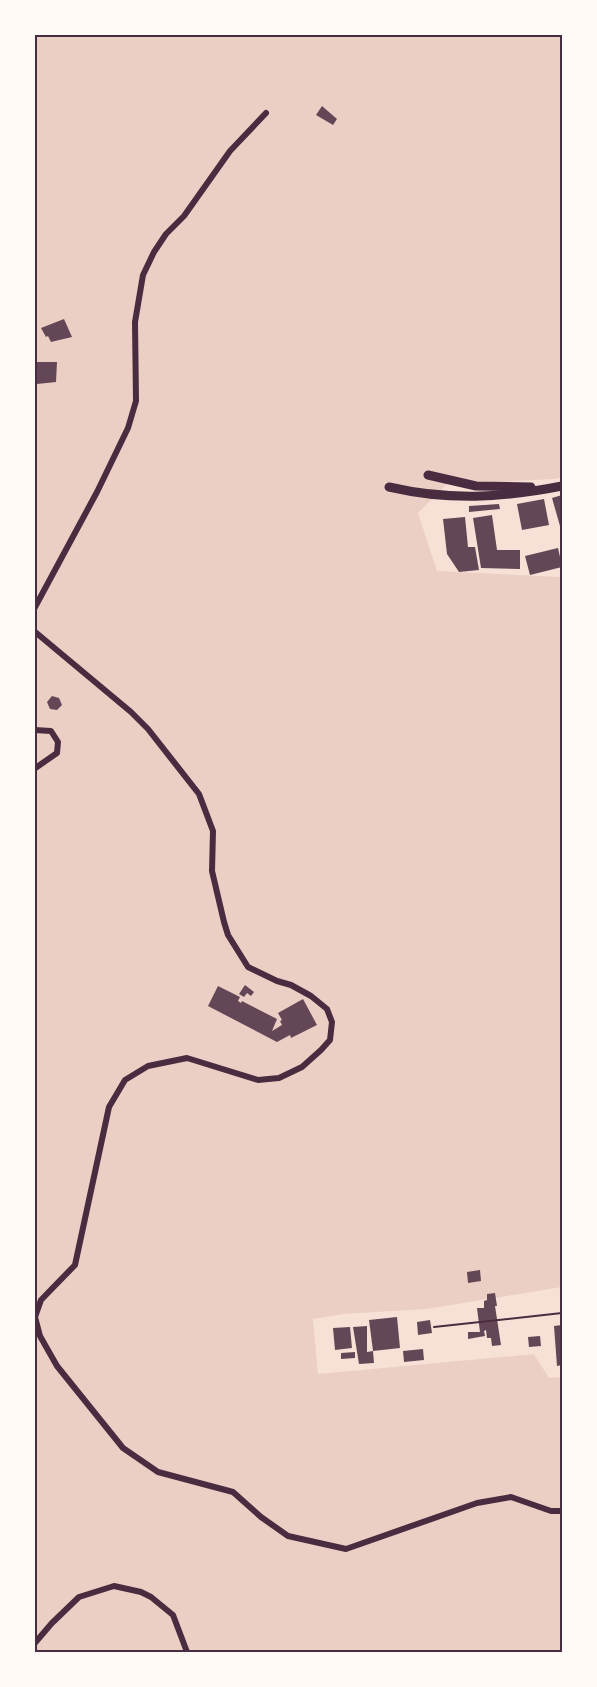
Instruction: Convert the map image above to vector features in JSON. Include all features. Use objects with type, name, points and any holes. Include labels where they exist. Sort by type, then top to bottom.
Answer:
[{"type":"main road","points":[[428,476],[476,486],[559,487]]},
{"type":"main road","points":[[389,487],[423,495],[461,498],[515,494],[559,487]]},
{"type":"street","points":[[34,609],[97,492],[128,428],[136,401],[135,322],[144,275],[154,252],[166,234],[184,216],[230,151],[266,112]]},
{"type":"street","points":[[34,631],[142,723],[199,794],[213,831],[212,871],[224,922],[228,935],[248,967],[311,996],[327,1009],[332,1022],[330,1040],[321,1050],[302,1067],[279,1078],[258,1080],[187,1058],[148,1066],[125,1080],[109,1107],[75,1265],[41,1300],[35,1317],[40,1336],[57,1366],[123,1448],[158,1472],[233,1492],[261,1517],[288,1536],[346,1549],[477,1503],[511,1497],[551,1511],[562,1511]]},
{"type":"street","points":[[34,730],[51,731],[58,742],[57,753],[34,769]]},
{"type":"street","points":[[34,1644],[79,1597],[114,1586],[141,1592],[173,1615],[186,1653]]},
{"type":"path","points":[[434,1327],[562,1313]]},
{"type":"shaded area","points":[[35,35],[562,35],[562,477],[447,484],[418,513],[437,571],[562,577],[562,1287],[426,1309],[343,1314],[313,1319],[318,1374],[534,1354],[549,1378],[562,1377],[562,1652],[35,1652]]},
{"type":"building","points":[[322,106],[337,119],[333,125],[316,115]]},
{"type":"building","points":[[64,319],[72,337],[51,342],[41,328]]},
{"type":"building","points":[[37,362],[57,362],[56,382],[37,384]]},
{"type":"building","points":[[562,495],[562,533],[552,498]]},
{"type":"building","points":[[544,499],[549,525],[522,530],[517,504]]},
{"type":"building","points":[[499,504],[500,509],[469,512],[469,506]]},
{"type":"building","points":[[492,515],[497,550],[520,550],[520,569],[481,568],[473,518]]},
{"type":"building","points":[[465,517],[468,547],[475,547],[479,570],[459,572],[447,554],[443,519]]},
{"type":"building","points":[[558,548],[560,557],[562,556],[562,567],[530,575],[525,556]]},
{"type":"building","points":[[52,696],[59,698],[62,705],[57,710],[50,709],[47,702]]},
{"type":"building","points":[[245,985],[254,992],[251,996],[247,993],[244,997],[239,994]]},
{"type":"building","points":[[218,986],[240,997],[238,1001],[241,1003],[242,1001],[277,1019],[272,1031],[282,1025],[278,1013],[303,999],[317,1025],[277,1042],[208,1006]]},
{"type":"building","points":[[480,1270],[481,1281],[468,1283],[467,1272]]},
{"type":"building","points":[[495,1293],[501,1345],[492,1346],[491,1338],[487,1338],[486,1330],[484,1331],[485,1336],[468,1339],[468,1332],[480,1332],[477,1308],[484,1308],[487,1294]]},
{"type":"building","points":[[397,1317],[400,1348],[373,1351],[369,1320]]},
{"type":"building","points":[[430,1320],[432,1333],[418,1335],[417,1322]]},
{"type":"building","points":[[562,1325],[562,1365],[557,1366],[554,1326]]},
{"type":"building","points":[[367,1326],[367,1352],[373,1351],[374,1363],[359,1364],[353,1327]]},
{"type":"building","points":[[350,1327],[352,1348],[335,1350],[333,1328]]},
{"type":"building","points":[[540,1336],[541,1346],[529,1347],[528,1337]]},
{"type":"building","points":[[423,1349],[424,1360],[404,1362],[403,1351]]},
{"type":"building","points":[[355,1352],[355,1358],[341,1359],[341,1353]]}]
